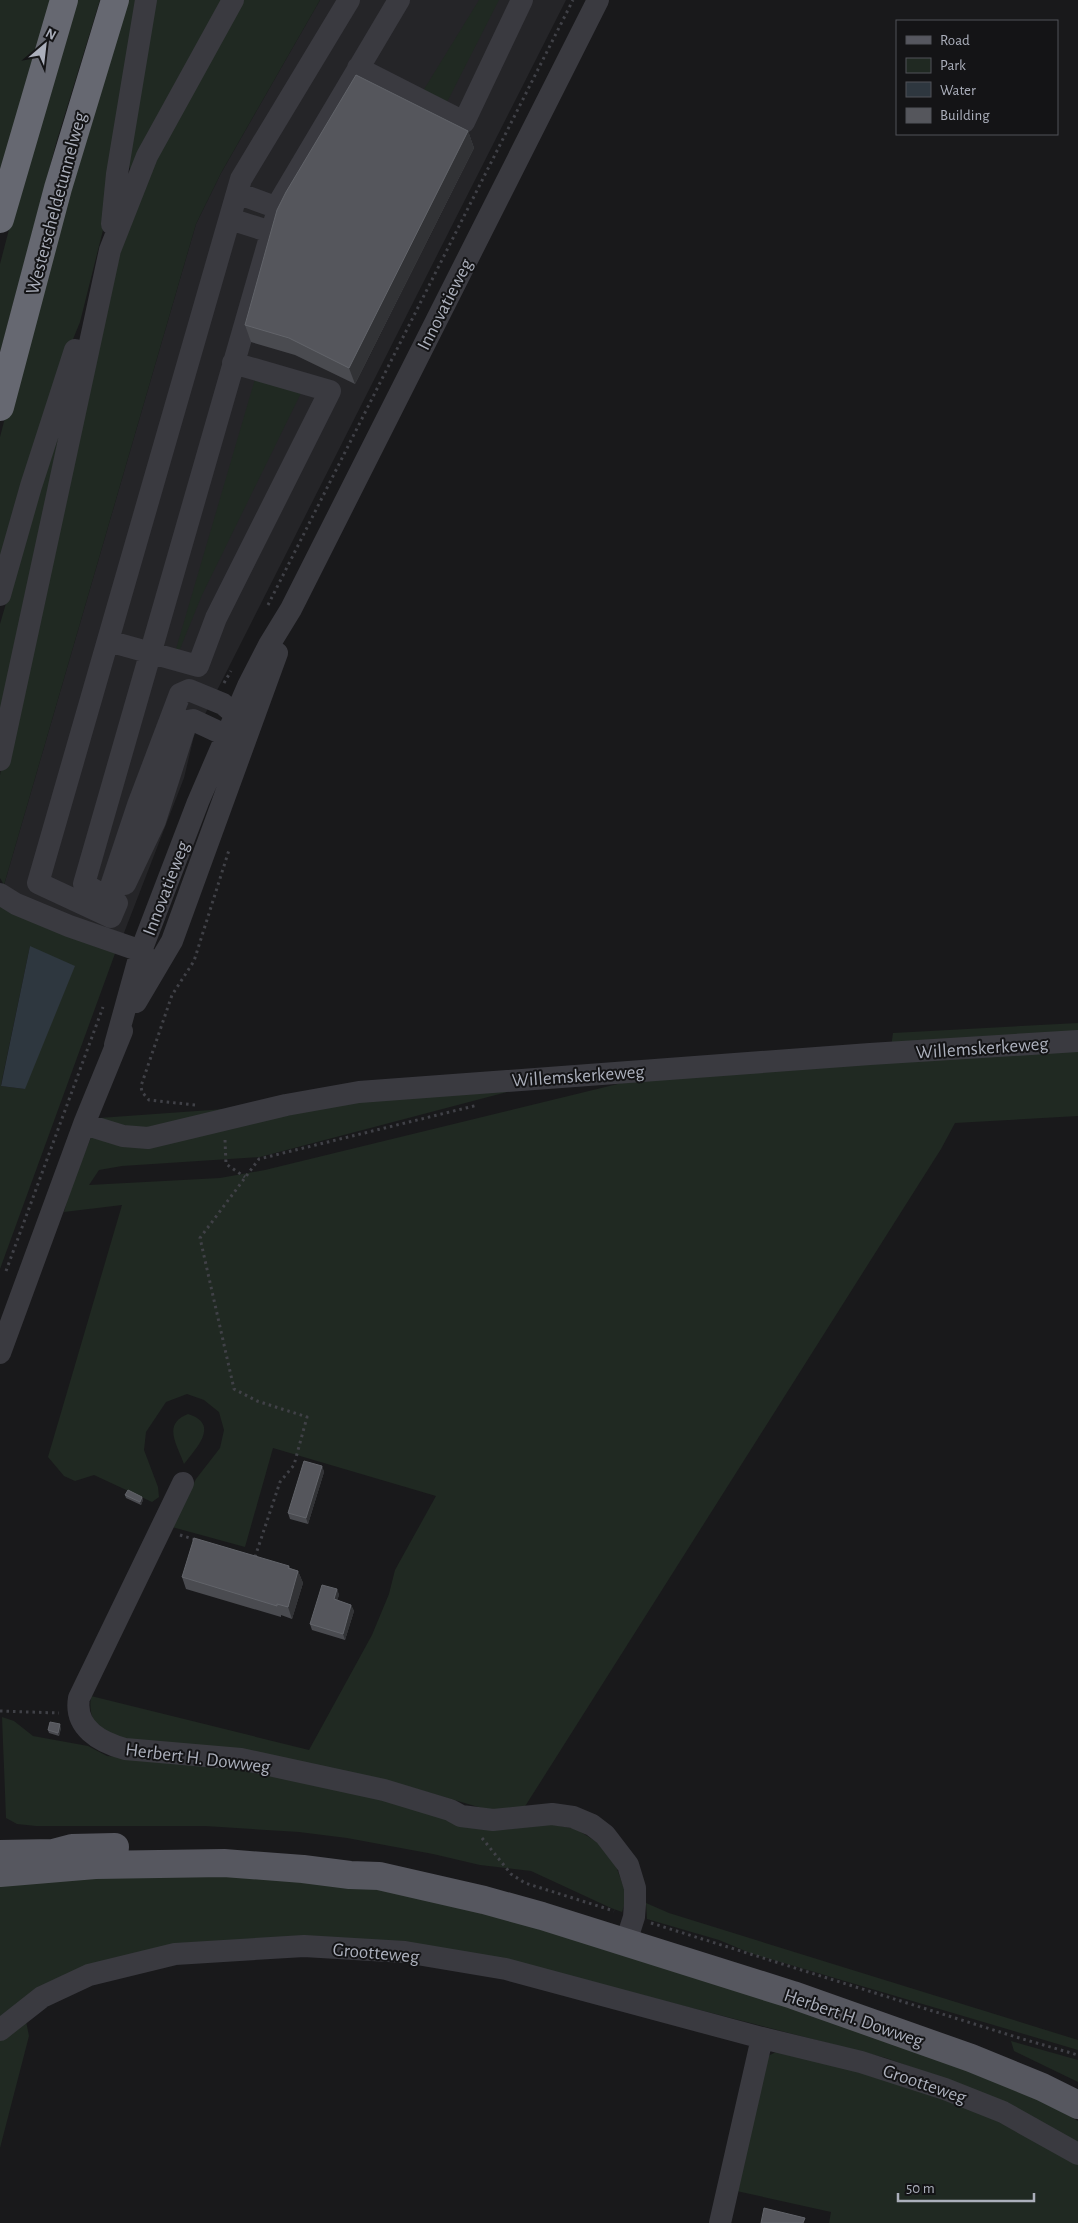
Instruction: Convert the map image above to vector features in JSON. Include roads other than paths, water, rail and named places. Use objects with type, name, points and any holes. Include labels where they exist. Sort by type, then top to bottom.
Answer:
[{"type":"highway","points":[[0,219],[64,0]]},
{"type":"highway","name":"Westerscheldetunnelweg","points":[[0,407],[58,188],[115,0]]},
{"type":"main road","name":"Herbert H. Dowweg","points":[[0,1841],[52,1842],[72,1848],[256,1848],[325,1855],[344,1859],[380,1876],[484,1900],[630,1930],[793,1996],[971,2058],[1042,2087],[1078,2105]]},
{"type":"main road","name":"Herbert H. Dowweg","points":[[0,1854],[53,1854],[72,1848]]},
{"type":"main road","name":"Herbert H. Dowweg","points":[[0,1873],[95,1865],[224,1863],[303,1869],[350,1876],[380,1876]]},
{"type":"street","points":[[0,760],[110,250],[117,174],[146,0]]},
{"type":"street","points":[[0,595],[34,477],[84,322],[110,250],[147,156],[233,0]]},
{"type":"street","points":[[238,730],[192,720],[187,721],[169,747],[138,805],[128,860],[112,901],[111,917],[38,883],[241,179],[349,0]]},
{"type":"street","points":[[112,901],[84,884],[278,208],[281,199],[399,0]]},
{"type":"street","points":[[358,68],[464,122],[522,0]]},
{"type":"street","name":"Innovatieweg","points":[[0,1354],[84,1124],[116,1045],[154,970],[172,941],[238,730],[269,645],[291,609],[598,0]]},
{"type":"street","points":[[237,193],[278,208]]},
{"type":"street","points":[[230,219],[271,232]]},
{"type":"street","points":[[108,641],[198,666],[216,618],[330,391],[233,363]]},
{"type":"street","points":[[169,747],[180,694],[189,690],[223,704],[238,730]]},
{"type":"street","name":"Innovatieweg","points":[[116,1045],[141,951],[238,730]]},
{"type":"street","points":[[0,894],[16,904],[60,922],[141,951],[149,959],[154,970]]},
{"type":"street","name":"Willemskerkeweg","points":[[84,1124],[123,1136],[148,1138],[286,1105],[358,1092],[860,1055],[1078,1042]]},
{"type":"street","name":"Herbert H. Dowweg","points":[[183,1483],[79,1698],[77,1708],[80,1720],[99,1739],[124,1749],[241,1758],[384,1790],[450,1810],[460,1816],[492,1820],[552,1814],[574,1817],[592,1825],[605,1835],[628,1866],[635,1888],[630,1930]]},
{"type":"street","name":"Grootteweg","points":[[0,2030],[42,1996],[89,1975],[175,1954],[304,1946],[405,1952],[506,1969],[762,2038],[861,2062],[945,2089],[1003,2112],[1078,2154]]},
{"type":"street","points":[[720,2223],[762,2038]]},
{"type":"water","points":[[30,946],[75,966],[25,1089],[1,1086]]}]
